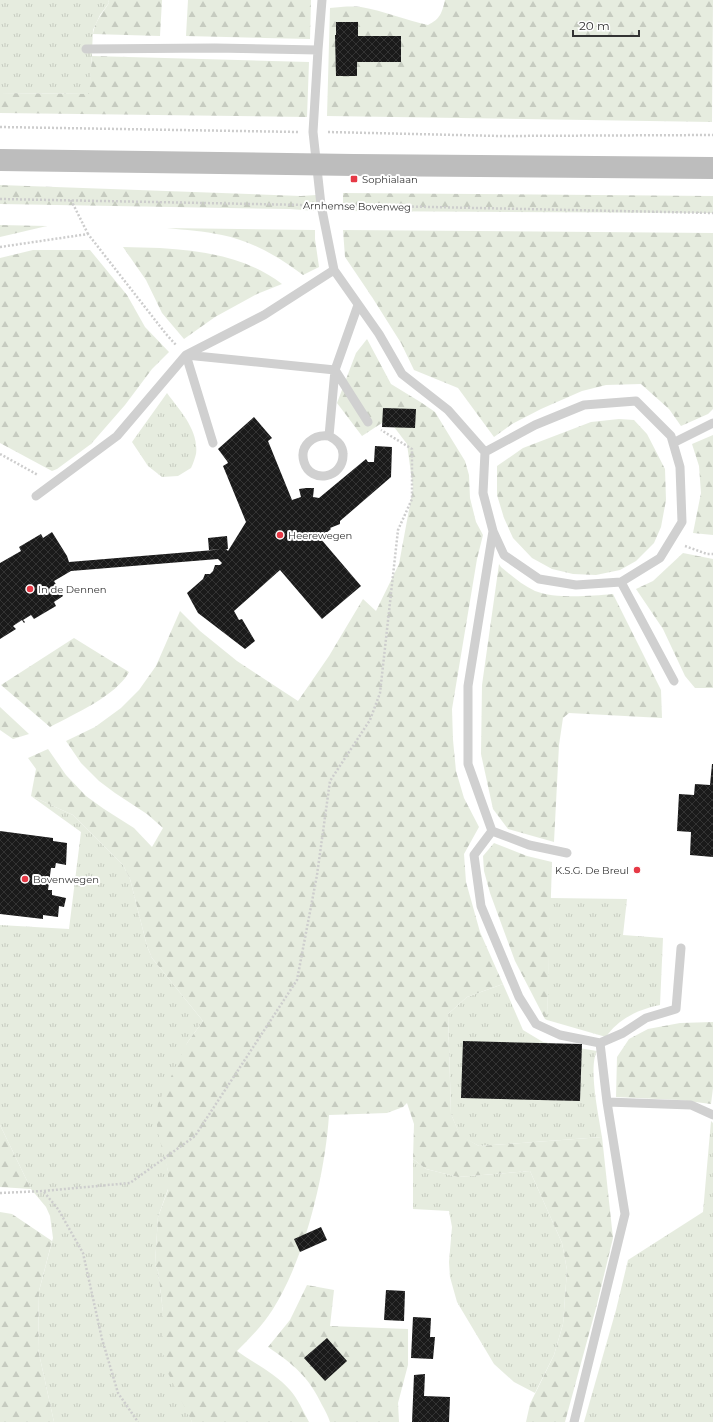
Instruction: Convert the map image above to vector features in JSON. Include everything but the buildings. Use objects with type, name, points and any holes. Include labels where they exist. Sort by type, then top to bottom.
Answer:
[{"type":"main road","points":[[0,160],[713,168]]},
{"type":"lane","points":[[322,0],[314,132],[321,205],[334,270],[380,334],[402,374],[448,410],[485,452],[482,493],[493,531],[504,555],[539,579],[576,585],[621,582],[660,558],[682,522],[680,467],[671,436],[636,401],[584,405],[535,425],[485,452]]},
{"type":"lane","points":[[86,49],[199,48],[318,50]]},
{"type":"lane","points":[[36,496],[117,436],[186,355],[264,315],[334,270]]},
{"type":"lane","points":[[329,436],[335,370],[358,305]]},
{"type":"lane","points":[[186,355],[335,370]]},
{"type":"lane","points":[[186,355],[213,443]]},
{"type":"lane","points":[[335,370],[368,422]]},
{"type":"lane","points":[[673,443],[713,423]]},
{"type":"lane","points":[[317,436],[329,436],[335,438],[340,443],[343,450],[344,460],[340,468],[333,474],[325,476],[317,475],[306,467],[303,455],[304,450],[309,441],[317,436]]},
{"type":"lane","points":[[493,531],[468,686],[468,764],[492,831],[529,845],[567,853]]},
{"type":"lane","points":[[621,582],[674,681]]},
{"type":"lane","points":[[492,831],[474,855],[481,906],[519,997],[536,1024],[560,1035],[600,1043],[623,1033],[646,1018],[676,1009],[681,948]]},
{"type":"lane","points":[[574,1422],[625,1214],[607,1102],[600,1043]]},
{"type":"lane","points":[[607,1102],[691,1105],[713,1115]]},
{"type":"path","points":[[0,127],[500,136],[713,135]]},
{"type":"path","name":"Arnhemse Bovenweg","points":[[0,200],[71,200],[713,213]]},
{"type":"path","points":[[71,200],[88,234],[166,334],[186,355]]},
{"type":"path","points":[[0,247],[88,234]]},
{"type":"path","points":[[0,1193],[43,1192],[130,1183],[195,1136],[297,980],[317,875],[330,781],[370,720],[380,693],[398,530],[412,499],[412,449],[368,422]]},
{"type":"path","points":[[0,454],[53,483]]},
{"type":"path","points":[[670,542],[707,554],[713,554]]},
{"type":"path","points":[[43,1192],[58,1209],[83,1253],[102,1339],[118,1393],[138,1422]]},
{"type":"green space","points":[[0,0],[108,0],[109,3],[100,15],[93,30],[90,94],[0,93]]},
{"type":"green space","points":[[108,0],[162,0],[160,36],[93,34],[97,22],[109,3]]},
{"type":"green space","points":[[188,0],[311,0],[310,39],[186,36]]},
{"type":"green space","points":[[445,0],[713,0],[712,122],[327,116],[330,8],[361,7],[428,25],[440,15]]},
{"type":"green space","points":[[92,56],[309,62],[307,117],[0,113],[0,93],[89,94]]},
{"type":"green space","points":[[0,185],[301,196],[316,195],[316,211],[290,209],[0,204]]},
{"type":"green space","points":[[343,193],[713,196],[713,213],[343,211]]},
{"type":"green space","points":[[0,225],[47,226],[0,237]]},
{"type":"green space","points":[[167,228],[315,230],[319,267],[303,275],[265,250],[244,241],[215,234]]},
{"type":"green space","points":[[343,230],[713,233],[713,409],[708,414],[681,426],[669,409],[641,384],[606,385],[582,391],[541,409],[512,424],[494,437],[458,388],[414,370],[401,343],[345,257]]},
{"type":"green space","points":[[123,247],[177,249],[224,257],[254,267],[282,284],[257,294],[215,317],[184,339],[162,313],[146,280]]},
{"type":"green space","points":[[33,250],[90,250],[127,295],[145,327],[169,352],[152,369],[125,405],[91,444],[57,469],[52,471],[0,443],[0,258]]},
{"type":"green space","points":[[367,339],[391,384],[435,412],[465,461],[469,475],[470,498],[476,522],[483,535],[477,559],[452,709],[453,740],[456,771],[464,798],[479,827],[464,854],[466,882],[480,932],[503,984],[467,997],[448,1014],[451,1114],[460,1135],[479,1146],[602,1137],[613,1238],[596,1308],[565,1422],[526,1422],[530,1404],[554,1355],[563,1324],[567,1270],[562,1243],[530,1171],[458,1177],[426,1169],[413,1159],[414,1124],[407,1103],[403,1107],[387,1113],[329,1115],[327,1138],[318,1189],[312,1215],[295,1266],[269,1315],[237,1351],[284,1384],[296,1397],[309,1422],[192,1422],[167,1371],[163,1353],[163,1312],[158,1271],[155,1264],[158,1217],[168,1190],[168,1171],[158,1133],[156,1118],[158,1104],[187,1043],[203,1021],[152,958],[147,946],[130,879],[123,865],[73,815],[31,796],[36,769],[28,758],[48,749],[66,775],[86,796],[134,828],[152,847],[163,828],[147,814],[99,781],[81,763],[66,741],[95,727],[121,708],[139,690],[156,666],[180,611],[200,631],[237,661],[298,701],[329,656],[363,599],[376,611],[399,564],[413,488],[407,444],[388,419],[362,436],[337,403],[356,353]]},
{"type":"green space","points":[[167,393],[188,421],[192,429],[195,437],[196,454],[191,468],[178,476],[162,477],[148,466],[132,442]]},
{"type":"green space","points":[[619,419],[634,420],[647,434],[665,469],[666,500],[661,527],[654,543],[636,561],[620,570],[596,575],[573,574],[552,569],[532,558],[513,538],[504,518],[497,495],[497,466],[523,448],[591,422]]},
{"type":"green space","points":[[713,435],[713,535],[693,533],[701,493],[699,466],[692,444]]},
{"type":"green space","points":[[683,553],[713,559],[713,688],[695,688],[685,676],[663,629],[636,589],[653,581]]},
{"type":"green space","points":[[499,564],[521,583],[530,589],[543,594],[562,596],[594,596],[613,594],[661,690],[662,718],[569,713],[563,718],[559,745],[554,842],[508,829],[493,809],[481,754],[482,685]]},
{"type":"green space","points":[[74,638],[129,672],[123,681],[105,697],[50,727],[1,685]]},
{"type":"green space","points":[[0,707],[29,734],[13,739],[0,730]]},
{"type":"green space","points":[[31,796],[73,815],[123,865],[130,879],[147,946],[152,958],[203,1021],[187,1043],[164,1151],[168,1171],[168,1189],[158,1217],[155,1264],[158,1271],[163,1312],[163,1353],[192,1422],[54,1422],[38,1349],[39,1291],[53,1238],[50,1216],[46,1207],[31,1189],[0,1125],[0,925],[69,929],[81,832]]},
{"type":"green space","points":[[494,843],[527,856],[552,862],[547,1020],[545,1019],[515,961],[490,893],[484,871],[483,856]]},
{"type":"green space","points":[[550,898],[627,899],[623,935],[663,938],[660,1005],[644,1009],[623,1020],[606,1037],[547,1020]]},
{"type":"green space","points":[[503,984],[523,1030],[543,1042],[597,1051],[594,1080],[602,1137],[479,1146],[460,1136],[451,1114],[448,1014],[467,997]]},
{"type":"green space","points":[[713,1022],[713,1088],[711,1104],[679,1100],[616,1097],[617,1057],[629,1039],[648,1029],[680,1023]]},
{"type":"green space","points":[[711,1121],[713,1123],[713,1422],[584,1422],[616,1310],[628,1260],[703,1212]]},
{"type":"green space","points":[[0,1125],[31,1189],[0,1187]]},
{"type":"green space","points":[[413,1159],[426,1169],[458,1177],[530,1171],[562,1243],[567,1270],[563,1324],[554,1355],[535,1393],[514,1382],[494,1364],[457,1302],[450,1277],[449,1262],[452,1227],[449,1211],[413,1209]]},
{"type":"green space","points":[[0,1212],[12,1214],[52,1241],[39,1291],[38,1349],[54,1422],[0,1422]]},
{"type":"green space","points":[[307,1285],[334,1290],[330,1326],[408,1329],[408,1365],[398,1403],[399,1422],[330,1422],[317,1395],[306,1379],[293,1365],[268,1347],[290,1320]]},
{"type":"place","name":"Sophialaan","points":[[354,179]]},
{"type":"place","name":"Heerewegen","points":[[280,535]]},
{"type":"place","name":"In de Dennen","points":[[30,589]]},
{"type":"place","name":"K.S.G. De Breul","points":[[637,870]]},
{"type":"place","name":"Bovenwegen","points":[[25,879]]}]
